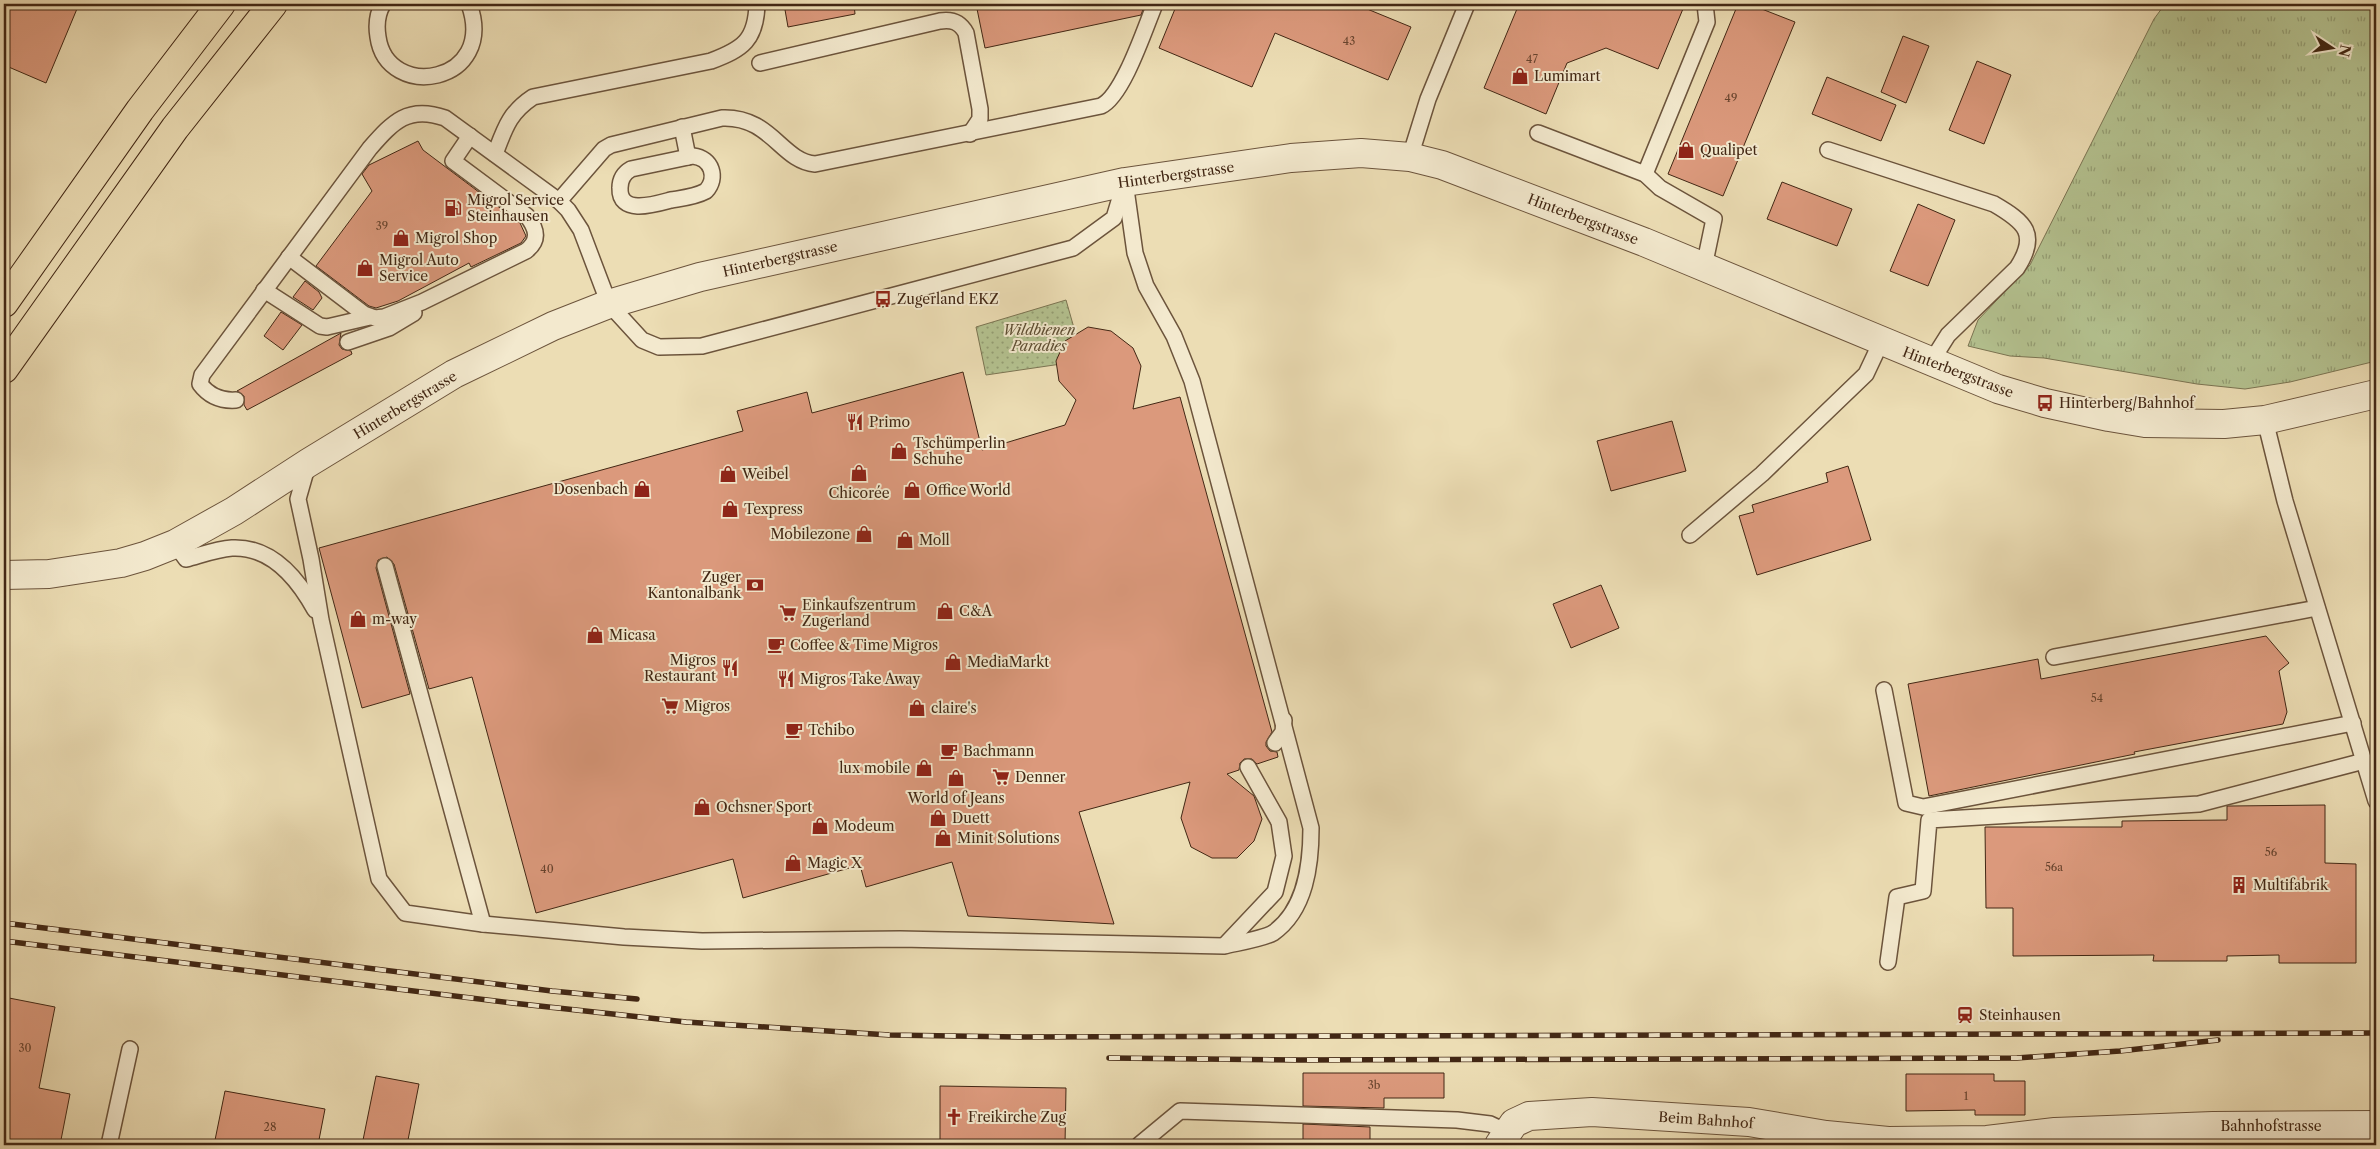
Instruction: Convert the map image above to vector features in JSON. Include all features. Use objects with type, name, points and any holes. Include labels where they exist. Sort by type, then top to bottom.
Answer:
[{"type":"highway","points":[[4,303],[140,110],[221,4]]},
{"type":"highway","points":[[4,369],[110,217],[222,68],[273,4]]},
{"type":"highway","points":[[222,68],[289,4]]},
{"type":"street","name":"Hinterbergstrasse","points":[[4,575],[49,574],[121,563],[175,544],[234,512],[308,463],[454,374],[553,326],[609,304],[700,277],[1125,182],[1290,158],[1361,153],[1410,157],[1442,165],[1644,242],[1998,389],[2108,417],[2145,422],[2224,424],[2266,420],[2376,394]]},
{"type":"street","name":"Beim Bahnhof","points":[[1503,1139],[1514,1123],[1529,1116],[1592,1112],[1749,1122],[1826,1135],[1888,1141],[1987,1140],[2055,1132],[2135,1129]]},
{"type":"street","name":"Bahnhofstrasse","points":[[2135,1129],[2376,1125]]},
{"type":"lane","points":[[383,4],[379,12],[376,28],[379,44],[387,59],[400,70],[415,76],[432,77],[448,72],[461,62],[470,48],[475,34],[474,18],[469,4]]},
{"type":"lane","points":[[495,154],[508,119],[518,107],[533,97],[711,61],[731,54],[743,46],[750,37],[756,23],[757,4]]},
{"type":"lane","points":[[559,201],[604,149],[611,145],[722,118],[742,119],[771,134],[800,161],[815,164],[1092,109],[1108,103],[1118,91],[1155,4]]},
{"type":"lane","points":[[1410,157],[1428,98],[1467,4]]},
{"type":"lane","points":[[1645,174],[1707,22],[1705,4]]},
{"type":"lane","points":[[760,63],[940,21],[956,22],[962,26],[966,33],[980,108],[980,119],[970,134]]},
{"type":"lane","points":[[236,400],[221,399],[212,395],[204,389],[200,380],[264,290],[370,148],[393,123],[409,115],[431,114],[445,118],[559,201],[572,215],[581,230],[609,304],[642,340],[650,345],[679,348],[702,346],[1073,248],[1114,218],[1125,182]]},
{"type":"lane","points":[[682,127],[688,157]]},
{"type":"lane","points":[[1538,133],[1645,174],[1660,188],[1714,219],[1704,267]]},
{"type":"lane","points":[[264,290],[320,326],[327,327],[370,317],[384,317],[422,302],[526,251],[535,242],[536,229],[527,216],[453,161],[470,136]]},
{"type":"lane","points":[[1828,150],[1994,204],[2013,215],[2027,229],[2029,243],[2024,257],[2017,268],[1948,335],[1931,362]]},
{"type":"lane","points":[[688,157],[702,158],[711,166],[712,184],[706,191],[643,207],[629,204],[622,197],[619,186],[623,175],[627,171],[636,167],[688,157]]},
{"type":"lane","points":[[308,463],[298,499],[311,559],[321,620],[379,879],[404,913],[483,924],[624,937],[702,941],[900,939],[1224,946],[1272,934],[1282,924],[1300,898],[1311,859],[1311,828],[1283,715],[1192,381],[1174,336],[1146,286],[1135,253],[1125,182]]},
{"type":"lane","points":[[289,257],[370,317]]},
{"type":"lane","points":[[348,342],[389,328],[413,314],[422,302]]},
{"type":"lane","points":[[1690,535],[1762,474],[1866,374],[1881,342]]},
{"type":"lane","points":[[2266,420],[2285,501],[2376,801]]},
{"type":"lane","points":[[175,544],[186,559],[232,548],[250,550],[267,556],[285,568],[304,589],[321,620]]},
{"type":"lane","points":[[385,566],[483,924]]},
{"type":"lane","points":[[2054,657],[2317,608]]},
{"type":"lane","points":[[1884,690],[1906,803],[1923,807],[2353,723]]},
{"type":"lane","points":[[1275,743],[1283,732],[1283,715]]},
{"type":"lane","points":[[1888,962],[1898,897],[1923,891],[1929,820],[2199,804],[2364,761]]},
{"type":"lane","points":[[1224,946],[1275,892],[1284,856],[1279,822],[1248,767]]},
{"type":"lane","points":[[109,1145],[130,1049]]},
{"type":"lane","points":[[1139,1145],[1180,1111],[1457,1120],[1490,1124],[1503,1139]]},
{"type":"green space","points":[[2165,4],[2376,4],[2376,361],[2290,382],[2245,389],[2197,384],[2044,358],[2010,356],[1968,346],[1978,320],[2030,265],[2154,19]]},
{"type":"green space","name":"Wildbienen Paradies","points":[[1066,300],[1076,335],[1061,364],[986,375],[976,327]]},
{"type":"building","points":[[4,4],[79,4],[46,83],[4,65]]},
{"type":"building","points":[[784,4],[854,4],[855,14],[788,27]]},
{"type":"building","points":[[976,4],[1145,4],[1141,15],[985,48]]},
{"type":"building","points":[[1177,4],[1355,4],[1411,27],[1388,80],[1275,33],[1252,87],[1159,48]]},
{"type":"building","points":[[1519,4],[1685,4],[1658,69],[1606,48],[1567,63],[1546,114],[1484,88]]},
{"type":"building","points":[[1738,4],[1749,4],[1795,22],[1723,196],[1668,174]]},
{"type":"building","points":[[1903,36],[1929,46],[1906,103],[1881,92]]},
{"type":"building","points":[[1977,61],[2011,75],[1984,144],[1949,130]]},
{"type":"building","points":[[1827,77],[1896,105],[1881,141],[1812,114]]},
{"type":"building","points":[[418,141],[423,150],[520,223],[526,236],[521,243],[471,267],[469,263],[398,301],[376,308],[369,306],[316,266],[372,191],[362,174],[369,165]]},
{"type":"building","points":[[1782,182],[1852,209],[1837,246],[1767,219]]},
{"type":"building","points":[[1918,204],[1955,220],[1928,286],[1890,271]]},
{"type":"building","points":[[305,281],[319,292],[322,298],[313,310],[293,297]]},
{"type":"building","points":[[281,312],[302,325],[283,350],[264,336]]},
{"type":"building","name":"Einkaufszentrum Zugerland","points":[[1088,327],[1111,331],[1133,348],[1141,366],[1133,409],[1180,397],[1272,732],[1266,742],[1266,746],[1270,751],[1277,752],[1278,757],[1257,764],[1252,759],[1244,759],[1240,763],[1239,770],[1227,774],[1254,796],[1262,819],[1254,841],[1237,858],[1212,858],[1191,847],[1181,818],[1190,782],[1079,812],[1114,924],[968,916],[952,862],[866,887],[860,865],[743,898],[733,859],[536,913],[472,677],[429,689],[394,564],[387,557],[378,560],[376,568],[410,694],[362,708],[319,548],[743,431],[737,411],[807,392],[812,413],[963,372],[982,450],[1065,425],[1076,400],[1059,381],[1056,361],[1065,341]]},
{"type":"building","points":[[341,333],[339,345],[342,349],[351,351],[352,354],[247,410],[244,405],[244,396],[237,391]]},
{"type":"building","points":[[1672,421],[1686,471],[1611,491],[1597,441]]},
{"type":"building","points":[[1848,466],[1871,540],[1757,575],[1739,516],[1754,512],[1752,505],[1828,482],[1826,473]]},
{"type":"building","points":[[1601,585],[1619,628],[1571,648],[1553,604]]},
{"type":"building","points":[[2266,636],[2289,663],[2279,671],[2287,712],[2283,724],[2134,752],[2135,754],[1929,796],[1908,684],[2038,659],[2041,679]]},
{"type":"building","name":"Multifabrik","points":[[2325,805],[2325,863],[2356,864],[2356,963],[2279,963],[2279,955],[2227,956],[2227,961],[2153,961],[2154,955],[2013,956],[2013,908],[1986,908],[1985,827],[2122,827],[2122,821],[2227,820],[2227,806]]},
{"type":"building","points":[[4,997],[55,1007],[39,1088],[70,1094],[60,1145],[4,1145]]},
{"type":"building","points":[[1303,1073],[1444,1073],[1444,1098],[1384,1098],[1384,1108],[1303,1106]]},
{"type":"building","points":[[1906,1074],[1994,1074],[1994,1081],[2025,1081],[2025,1115],[1975,1115],[1975,1110],[1906,1111]]},
{"type":"building","points":[[376,1076],[419,1084],[407,1145],[362,1145]]},
{"type":"building","points":[[940,1086],[1066,1088],[1065,1145],[940,1145]]},
{"type":"building","points":[[225,1091],[325,1109],[318,1145],[214,1145]]},
{"type":"building","points":[[1303,1124],[1370,1127],[1370,1145],[1303,1145]]},
{"type":"railway","points":[[4,923],[552,991],[637,999]]},
{"type":"railway","points":[[4,941],[512,1003],[686,1022],[889,1035],[1019,1037],[2376,1033]]},
{"type":"railway","points":[[1109,1058],[1300,1060],[2017,1058],[2120,1051],[2218,1040]]},
{"type":"place","name":"Lumimart","points":[[1520,76]]},
{"type":"place","name":"Qualipet","points":[[1686,150]]},
{"type":"place","name":"Migrol Service Steinhausen","points":[[453,208]]},
{"type":"place","name":"Migrol Shop","points":[[401,238]]},
{"type":"place","name":"Migrol Auto Service","points":[[365,268]]},
{"type":"place","name":"Zugerland EKZ","points":[[883,299]]},
{"type":"place","name":"Hinterberg/Bahnhof","points":[[2045,403]]},
{"type":"place","name":"Primo","points":[[855,422]]},
{"type":"place","name":"Tschümperlin Schuhe","points":[[899,451]]},
{"type":"place","name":"Chicorée","points":[[859,473]]},
{"type":"place","name":"Weibel","points":[[728,474]]},
{"type":"place","name":"Dosenbach","points":[[642,489]]},
{"type":"place","name":"Office World","points":[[912,490]]},
{"type":"place","name":"Texpress","points":[[730,509]]},
{"type":"place","name":"Mobilezone","points":[[864,534]]},
{"type":"place","name":"Moll","points":[[905,540]]},
{"type":"place","name":"Zuger Kantonalbank","points":[[755,585]]},
{"type":"place","name":"C&A","points":[[945,611]]},
{"type":"place","name":"Einkaufszentrum Zugerland","points":[[788,613]]},
{"type":"place","name":"m-way","points":[[358,619]]},
{"type":"place","name":"Micasa","points":[[595,635]]},
{"type":"place","name":"Coffee & Time Migros","points":[[776,645]]},
{"type":"place","name":"MediaMarkt","points":[[953,662]]},
{"type":"place","name":"Migros Restaurant","points":[[730,668]]},
{"type":"place","name":"Migros Take Away","points":[[786,679]]},
{"type":"place","name":"Migros","points":[[670,706]]},
{"type":"place","name":"claire's","points":[[917,708]]},
{"type":"place","name":"Tchibo","points":[[794,730]]},
{"type":"place","name":"Bachmann","points":[[949,751]]},
{"type":"place","name":"lux mobile","points":[[924,768]]},
{"type":"place","name":"Denner","points":[[1001,777]]},
{"type":"place","name":"World of Jeans","points":[[956,778]]},
{"type":"place","name":"Ochsner Sport","points":[[702,807]]},
{"type":"place","name":"Duett","points":[[938,818]]},
{"type":"place","name":"Modeum","points":[[820,826]]},
{"type":"place","name":"Minit Solutions","points":[[943,838]]},
{"type":"place","name":"Magic X","points":[[793,863]]},
{"type":"place","name":"Multifabrik","points":[[2239,885]]},
{"type":"place","name":"Steinhausen","points":[[1965,1015]]},
{"type":"place","name":"Freikirche Zug","points":[[954,1117]]}]
